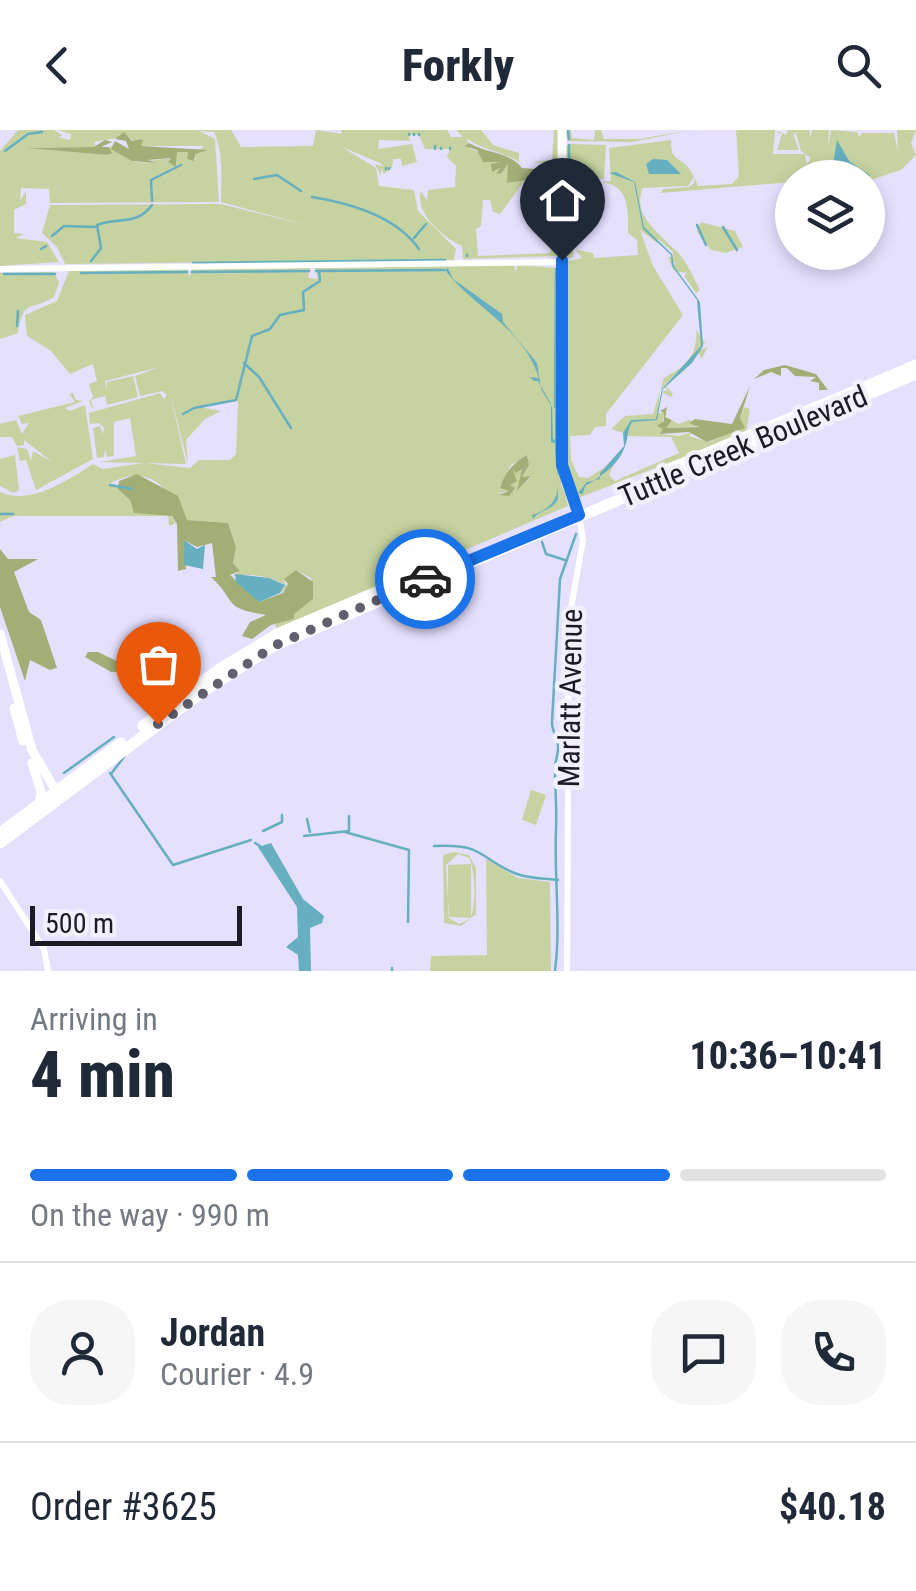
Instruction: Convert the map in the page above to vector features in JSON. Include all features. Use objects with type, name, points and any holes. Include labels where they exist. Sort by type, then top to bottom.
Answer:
[{"type":"highway","name":"Tuttle Creek Boulevard","points":[[577,511],[916,366]]},
{"type":"highway","name":"Tuttle Creek Boulevard","points":[[0,843],[208,677],[280,633],[916,374]]},
{"type":"highway","name":"Tuttle Creek Boulevard","points":[[0,833],[57,794]]},
{"type":"main road","name":"Marlatt Avenue","points":[[562,130],[562,465],[577,511]]},
{"type":"main road","points":[[0,634],[32,750],[57,794]]},
{"type":"main road","points":[[0,657],[42,792],[38,805]]},
{"type":"main road","points":[[32,764],[57,794]]},
{"type":"street","points":[[0,269],[562,262]]},
{"type":"street","name":"Marlatt Avenue","points":[[568,971],[568,626],[584,540],[577,511]]},
{"type":"street","points":[[0,881],[45,950],[48,971]]},
{"type":"shaded area","points":[[18,130],[54,130],[62,135],[58,137],[70,140],[71,134],[57,130],[231,130],[241,147],[313,146],[316,130],[342,134],[341,130],[447,130],[451,137],[463,137],[456,130],[481,130],[493,145],[519,153],[519,162],[467,139],[469,148],[499,160],[501,164],[491,171],[500,168],[496,172],[501,174],[508,164],[509,183],[527,177],[500,214],[493,212],[490,200],[483,200],[481,226],[476,229],[478,256],[550,253],[554,243],[557,177],[553,171],[537,169],[556,170],[556,165],[533,162],[552,160],[554,130],[560,130],[558,256],[463,259],[462,246],[432,223],[420,199],[421,191],[427,201],[428,190],[455,187],[456,166],[447,157],[450,149],[425,149],[419,135],[409,135],[410,141],[379,140],[378,149],[412,144],[417,162],[402,166],[401,159],[393,159],[392,168],[384,174],[381,168],[381,176],[375,164],[382,164],[342,147],[376,168],[379,186],[414,190],[418,211],[456,249],[454,260],[65,264],[57,247],[42,233],[50,205],[221,204],[310,226],[221,202],[217,140],[214,132],[199,131],[215,139],[219,202],[50,203],[49,189],[21,188],[20,201],[26,191],[26,204],[14,210],[14,233],[24,234],[16,238],[47,242],[59,262],[0,266],[0,151]],"holes":[[[123,133],[141,146],[204,146],[191,157],[196,157],[194,161],[187,158],[188,152],[177,151],[176,167],[168,161],[171,158],[148,161],[155,163],[135,162],[110,146],[109,155],[27,148],[96,147],[94,142],[124,137]]]},
{"type":"shaded area","points":[[564,130],[571,130],[572,138],[594,140],[595,130],[601,130],[604,139],[639,139],[691,130],[633,142],[568,141]]},
{"type":"shaded area","points":[[736,130],[775,130],[773,154],[805,154],[806,160],[775,160],[775,183],[661,193],[663,189],[694,183],[694,177],[698,186],[732,184],[739,176]]},
{"type":"shaded area","points":[[788,130],[809,130],[811,137],[812,130],[829,130],[828,147],[831,130],[857,132],[859,137],[862,133],[894,133],[898,150],[897,130],[916,130],[911,143],[916,155],[901,170],[885,175],[885,160],[810,160],[801,151],[796,134],[800,132],[793,134],[799,150],[777,150],[782,134],[777,131],[786,135]]},
{"type":"shaded area","points":[[124,132],[132,141],[143,139],[141,146],[208,150],[195,154],[194,161],[187,159],[188,152],[177,152],[176,167],[168,162],[171,158],[148,160],[156,163],[132,161],[111,149],[115,141],[129,149],[126,141],[115,139]]},
{"type":"shaded area","points":[[105,140],[112,142],[101,147],[109,147],[112,153],[108,155],[26,148],[94,147]]},
{"type":"shaded area","points":[[671,140],[672,153],[694,177],[688,186],[643,188],[641,208],[651,225],[683,259],[700,290],[696,293],[684,276],[687,273],[674,271],[668,257],[672,257],[672,262],[673,252],[640,230],[653,266],[683,315],[606,414],[606,426],[595,427],[590,435],[570,436],[571,460],[579,477],[588,478],[603,468],[601,476],[615,462],[609,475],[615,481],[679,453],[671,437],[624,436],[629,427],[623,433],[611,429],[625,416],[653,414],[660,392],[658,413],[667,413],[660,426],[664,428],[672,420],[678,424],[689,420],[700,426],[669,428],[660,434],[679,436],[692,432],[689,436],[709,442],[743,428],[739,422],[744,407],[750,409],[746,433],[578,498],[566,471],[565,262],[582,258],[576,250],[593,253],[594,258],[638,255],[637,240],[628,233],[622,193],[601,182],[611,181],[609,148]]},
{"type":"shaded area","points":[[837,140],[848,160],[834,160]]},
{"type":"shaded area","points":[[469,143],[511,159],[522,168],[549,170],[556,176],[507,183],[508,164],[501,174],[496,173],[500,168],[492,172],[491,164],[501,162],[483,162],[477,150],[465,146]]},
{"type":"shaded area","points":[[606,145],[604,179],[578,176],[573,180],[573,257],[568,259],[565,146]]},
{"type":"shaded area","points":[[653,159],[667,160],[681,174],[649,174],[646,164]]},
{"type":"shaded area","points":[[616,172],[635,182],[644,227],[672,254],[674,266],[700,302],[703,346],[692,363],[663,389],[657,420],[632,422],[622,453],[600,476],[624,446],[623,433],[631,420],[656,419],[662,389],[701,346],[697,300],[672,266],[671,255],[643,229],[634,182],[609,173]]},
{"type":"shaded area","points":[[701,222],[735,231],[743,247],[726,253],[711,250],[697,232]]},
{"type":"shaded area","points":[[514,265],[516,273],[517,265],[558,268],[558,457],[568,506],[277,630],[275,624],[294,619],[293,614],[313,599],[311,578],[296,570],[284,581],[287,587],[280,594],[285,585],[273,579],[231,577],[240,571],[233,563],[236,547],[228,523],[187,520],[173,498],[145,477],[122,478],[108,485],[117,485],[130,500],[134,513],[169,513],[176,523],[169,526],[168,516],[13,516],[0,522],[0,492],[36,494],[93,464],[103,469],[144,463],[99,462],[136,456],[130,418],[114,422],[114,456],[107,457],[105,449],[104,457],[97,458],[93,428],[100,426],[103,434],[104,428],[99,423],[90,424],[89,413],[160,393],[164,399],[167,395],[162,391],[140,396],[135,376],[160,367],[105,381],[107,389],[107,382],[133,376],[138,397],[107,405],[105,396],[91,400],[93,407],[97,406],[92,408],[89,401],[93,397],[89,384],[97,381],[93,364],[70,374],[51,351],[27,336],[25,315],[57,301],[69,271],[187,269],[190,277],[192,269],[310,268],[308,278],[318,279],[315,268]],"holes":[[[170,393],[188,464],[186,440],[205,419],[221,411],[204,408],[205,405],[238,401],[236,454],[230,460],[199,460],[190,468],[144,463],[186,464]],[[527,455],[529,465],[522,477],[531,477],[518,490],[522,469],[512,469],[516,477],[508,487],[512,494],[498,494],[509,491],[500,486],[511,465]]]},
{"type":"shaded area","points":[[448,268],[453,279],[502,314],[503,322],[537,363],[540,385],[530,377],[539,378],[522,345],[457,284],[445,270]]},
{"type":"shaded area","points":[[54,272],[59,283],[54,297],[25,310],[18,333],[0,339],[0,273]]},
{"type":"shaded area","points":[[696,330],[705,343],[697,351],[708,347],[701,359],[700,354],[694,355],[665,385],[673,394],[671,397],[662,392],[668,390],[664,387],[660,390],[664,378],[684,365],[692,354]]},
{"type":"shaded area","points":[[785,365],[816,374],[828,390],[819,390],[819,383],[810,381],[816,377],[795,376],[787,368],[781,368],[781,376],[771,372],[754,379],[764,370]]},
{"type":"shaded area","points":[[750,386],[740,418],[745,428],[707,442],[689,432],[660,434],[663,429],[657,426],[664,421],[664,413],[660,411],[667,407],[665,417],[672,420],[666,428],[699,427],[689,423],[695,419],[732,424]]},
{"type":"shaded area","points":[[73,393],[76,400],[83,401],[65,408],[70,411],[85,405],[93,459],[36,490],[17,447],[27,449],[31,460],[33,451],[52,462],[24,440],[24,445],[17,446],[12,437],[0,437],[0,424],[16,420],[22,434],[29,423],[22,424],[18,416],[75,402],[69,394]]},
{"type":"shaded area","points":[[551,405],[553,440],[556,406],[558,477],[555,443],[551,442]]},
{"type":"shaded area","points":[[15,455],[19,490],[14,493],[0,486],[0,459]]},
{"type":"shaded area","points":[[527,455],[529,465],[522,477],[531,476],[517,491],[522,469],[516,473],[513,469],[517,481],[510,485],[515,488],[509,496],[499,495],[509,491],[500,488],[507,473]]},
{"type":"shaded area","points":[[137,474],[178,496],[187,520],[228,523],[236,547],[233,563],[240,571],[230,575],[259,602],[283,593],[288,584],[284,579],[296,570],[313,582],[313,599],[294,614],[294,619],[271,625],[252,639],[242,636],[250,622],[266,615],[236,606],[211,577],[216,577],[212,543],[197,547],[184,540],[186,569],[178,571],[177,524],[172,516],[134,513],[130,500],[118,489],[119,481]]},
{"type":"shaded area","points":[[558,487],[555,503],[533,519],[532,515],[552,503]]},
{"type":"shaded area","points":[[184,540],[197,549],[205,545],[203,569],[184,565]]},
{"type":"shaded area","points":[[0,549],[8,559],[38,559],[14,572],[29,612],[41,620],[57,668],[50,670],[30,660],[25,681],[0,607]]},
{"type":"shaded area","points":[[235,574],[269,578],[285,585],[280,593],[259,602],[236,582]]},
{"type":"shaded area","points":[[88,652],[98,652],[137,671],[111,672],[85,657]]},
{"type":"shaded area","points":[[531,790],[546,795],[536,825],[522,820]]},
{"type":"shaded area","points":[[271,843],[303,899],[324,916],[322,923],[310,928],[311,971],[299,971],[298,955],[286,947],[298,937],[297,907],[258,847]]},
{"type":"shaded area","points":[[454,852],[469,855],[476,868],[476,914],[471,918],[461,926],[444,923],[443,855]],"holes":[[[458,854],[469,858],[471,864],[448,865],[448,900],[446,865]],[[471,864],[474,903],[471,917]],[[449,915],[471,918],[459,924],[449,918]]]},
{"type":"shaded area","points":[[486,859],[518,878],[550,882],[551,971],[430,971],[431,956],[487,955]]},
{"type":"waterway","points":[[568,130],[569,139]]},
{"type":"waterway","points":[[5,151],[28,134],[42,132]]},
{"type":"waterway","points":[[569,145],[569,168]]},
{"type":"waterway","points":[[152,201],[151,180],[181,165]]},
{"type":"waterway","points":[[254,179],[277,175],[301,191]]},
{"type":"waterway","points":[[312,197],[356,207],[385,220],[419,249]]},
{"type":"waterway","points":[[91,261],[101,248],[97,225],[140,216],[152,205]]},
{"type":"waterway","points":[[414,238],[426,224]]},
{"type":"waterway","points":[[697,225],[706,245]]},
{"type":"waterway","points":[[52,236],[64,226],[95,227]]},
{"type":"waterway","points":[[723,227],[737,250]]},
{"type":"waterway","points":[[555,239],[556,253]]},
{"type":"waterway","points":[[41,249],[46,246]]},
{"type":"waterway","points":[[193,263],[445,260]]},
{"type":"waterway","points":[[555,407],[556,269]]},
{"type":"waterway","points":[[316,271],[444,270]]},
{"type":"waterway","points":[[192,272],[309,271]]},
{"type":"waterway","points":[[183,414],[236,400],[252,336],[270,329],[280,315],[304,310],[303,292],[320,281],[319,271]]},
{"type":"waterway","points":[[81,273],[187,272]]},
{"type":"waterway","points":[[4,274],[55,274]]},
{"type":"waterway","points":[[17,326],[18,311]]},
{"type":"waterway","points":[[244,363],[259,377],[291,428]]},
{"type":"waterway","points":[[110,485],[132,489]]},
{"type":"waterway","points":[[0,514],[13,514]]},
{"type":"waterway","points":[[555,971],[558,748],[552,722],[560,579],[576,534]]},
{"type":"waterway","points":[[542,542],[546,554],[565,560]]},
{"type":"waterway","points":[[64,773],[114,737]]},
{"type":"waterway","points":[[111,774],[124,757]]},
{"type":"waterway","points":[[110,773],[173,865],[251,840]]},
{"type":"waterway","points":[[263,831],[282,822],[282,815]]},
{"type":"waterway","points":[[304,836],[349,831],[349,816]]},
{"type":"waterway","points":[[307,819],[310,832]]},
{"type":"waterway","points":[[345,832],[409,850],[408,922]]},
{"type":"waterway","points":[[255,843],[260,846]]},
{"type":"waterway","points":[[434,846],[463,847],[517,874],[558,880]]},
{"type":"way so far","points":[[158,724],[226,674],[274,646],[425,579]]},
{"type":"route","points":[[425,579],[579,515],[562,465],[562,260]]}]
